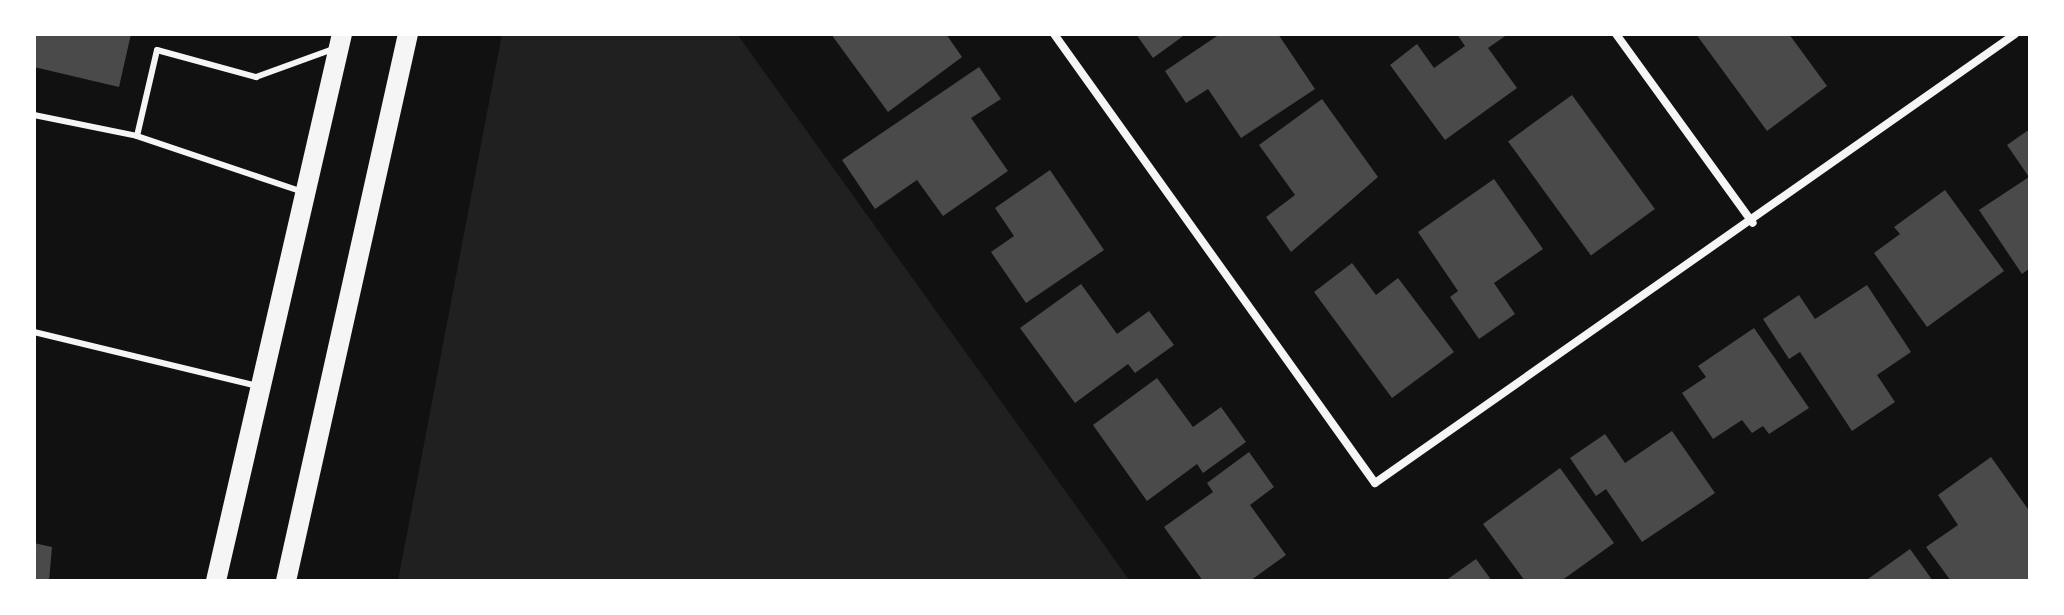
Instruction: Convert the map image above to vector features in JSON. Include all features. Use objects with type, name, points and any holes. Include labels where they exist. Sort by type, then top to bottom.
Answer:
[{"type":"main road","points":[[286,581],[408,34]]},
{"type":"main road","points":[[216,581],[341,40]]},
{"type":"street","points":[[1054,34],[1375,483],[1753,223],[2015,34]]},
{"type":"street","points":[[1616,34],[1753,223]]},
{"type":"lane","points":[[137,136],[157,50],[256,77],[341,40]]},
{"type":"lane","points":[[34,115],[137,136],[306,193]]},
{"type":"lane","points":[[34,332],[261,387]]},
{"type":"shaded area","points":[[502,34],[737,34],[1130,581],[398,581]]},
{"type":"building","points":[[34,34],[131,34],[119,87],[34,67]]},
{"type":"building","points":[[831,34],[946,34],[962,57],[888,112]]},
{"type":"building","points":[[1136,34],[1186,34],[1153,58]]},
{"type":"building","points":[[1220,34],[1278,34],[1315,89],[1241,138],[1208,89],[1186,103],[1165,71]]},
{"type":"building","points":[[1457,34],[1508,34],[1488,48],[1517,88],[1445,140],[1390,65],[1417,44],[1434,68],[1465,46]]},
{"type":"building","points":[[1696,34],[1789,34],[1827,86],[1767,131]]},
{"type":"building","points":[[979,67],[1001,99],[971,118],[1008,171],[943,216],[917,180],[875,209],[842,160]]},
{"type":"building","points":[[1572,95],[1655,209],[1591,256],[1508,141]]},
{"type":"building","points":[[1322,99],[1378,177],[1291,252],[1266,217],[1295,195],[1259,145]]},
{"type":"building","points":[[2030,129],[2030,268],[2022,274],[1979,210],[2029,177],[2007,145]]},
{"type":"building","points":[[1050,170],[1104,250],[1026,303],[991,252],[1014,236],[995,208]]},
{"type":"building","points":[[1494,179],[1543,249],[1494,283],[1515,314],[1479,339],[1450,297],[1458,291],[1418,232]]},
{"type":"building","points":[[1945,190],[2004,271],[1927,327],[1874,253],[1900,234],[1894,227]]},
{"type":"building","points":[[1352,263],[1376,295],[1398,278],[1454,352],[1392,398],[1314,292]]},
{"type":"building","points":[[1081,284],[1117,334],[1149,311],[1174,345],[1135,373],[1128,364],[1075,403],[1020,328]]},
{"type":"building","points":[[1867,285],[1911,352],[1877,375],[1895,402],[1852,431],[1800,352],[1789,359],[1763,319],[1799,295],[1815,319]]},
{"type":"building","points":[[1754,328],[1809,408],[1769,434],[1763,426],[1752,433],[1742,420],[1713,439],[1682,393],[1706,377],[1698,366]]},
{"type":"building","points":[[1157,378],[1193,427],[1221,407],[1246,442],[1203,473],[1197,464],[1147,501],[1093,425]]},
{"type":"building","points":[[1672,431],[1715,493],[1642,542],[1606,489],[1596,496],[1570,458],[1605,434],[1625,463]]},
{"type":"building","points":[[1249,452],[1274,487],[1250,505],[1286,555],[1250,581],[1203,581],[1164,527],[1213,492],[1207,483]]},
{"type":"building","points":[[1991,457],[2030,512],[2030,581],[1951,581],[1926,547],[1958,525],[1938,495]]},
{"type":"building","points":[[1560,468],[1614,543],[1561,581],[1525,581],[1483,524]]},
{"type":"building","points":[[34,543],[52,547],[49,581],[34,581]]},
{"type":"building","points":[[1910,549],[1933,581],[1865,581]]},
{"type":"building","points":[[1476,559],[1492,581],[1445,581]]}]
